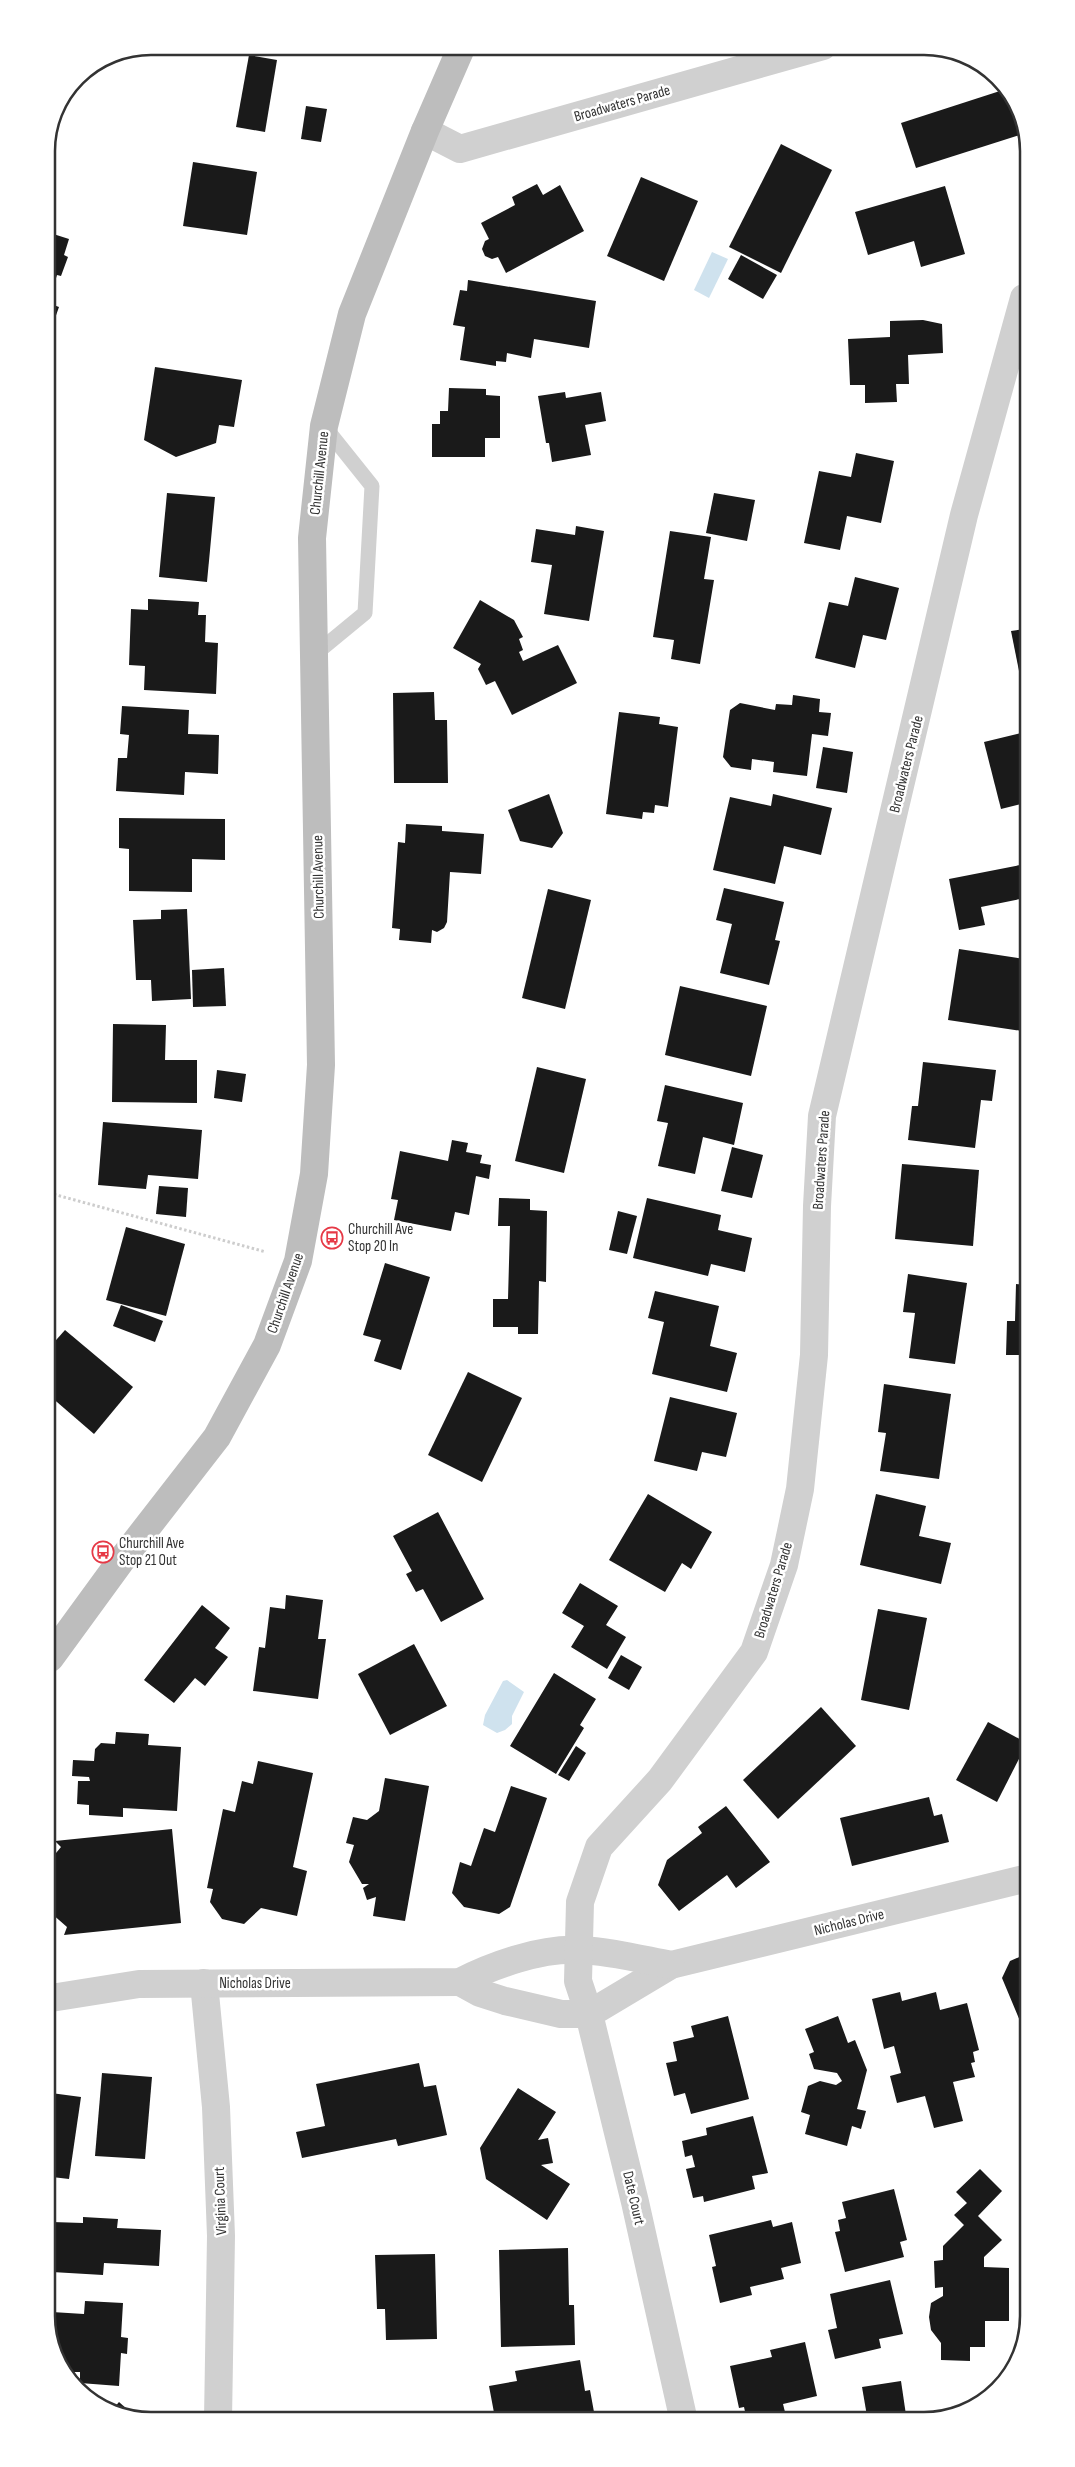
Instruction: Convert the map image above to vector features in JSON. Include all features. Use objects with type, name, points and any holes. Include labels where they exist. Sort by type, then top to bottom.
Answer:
[{"type":"street","name":"Churchill Avenue","points":[[55,1651],[120,1562],[218,1437],[267,1345],[298,1261],[314,1174],[320,1065],[312,538],[324,426],[352,314],[425,131],[458,55]]},
{"type":"street","name":"Broadwaters Parade","points":[[425,131],[460,149],[791,55]]},
{"type":"street","name":"Broadwaters Parade","points":[[578,1981],[577,1950],[580,1902],[599,1847],[660,1780],[754,1652],[784,1565],[800,1489],[814,1355],[817,1206],[822,1116],[964,515],[1019,324]]},
{"type":"street","name":"Nicholas Drive","points":[[460,1982],[480,1993],[504,2001],[561,2014],[589,2014],[671,1965],[1020,1880]]},
{"type":"street","name":"Nicholas Drive","points":[[55,1997],[139,1984],[460,1982],[484,1970],[551,1951],[600,1951],[671,1965]]},
{"type":"street","name":"Date Court","points":[[578,1981],[589,2014],[635,2202],[682,2412]]},
{"type":"street","name":"Virginia Court","points":[[204,1983],[216,2106],[221,2236],[218,2412]]},
{"type":"lane","points":[[314,655],[365,613],[372,486],[324,426]]},
{"type":"path","points":[[55,1196],[298,1261]]},
{"type":"water","points":[[712,252],[728,259],[709,298],[694,290]]},
{"type":"water","points":[[507,1680],[524,1692],[512,1716],[512,1724],[505,1730],[497,1733],[483,1725],[485,1715],[503,1681]]},
{"type":"building","points":[[249,55],[277,60],[265,132],[236,127]]},
{"type":"building","points":[[999,91],[1015,120],[1018,135],[916,168],[901,123]]},
{"type":"building","points":[[306,106],[327,109],[321,142],[301,139]]},
{"type":"building","points":[[781,144],[832,170],[781,273],[729,247]]},
{"type":"building","points":[[193,162],[257,172],[247,235],[183,226]]},
{"type":"building","points":[[641,177],[698,201],[664,281],[607,256]]},
{"type":"building","points":[[537,184],[543,195],[560,185],[584,231],[506,273],[498,257],[492,259],[485,256],[482,249],[485,241],[489,239],[481,223],[515,205],[512,197]]},
{"type":"building","points":[[945,186],[965,254],[921,267],[914,241],[868,255],[855,212]]},
{"type":"building","points":[[55,235],[69,239],[64,255],[68,257],[61,276],[57,275],[55,281]]},
{"type":"building","points":[[741,255],[777,275],[763,299],[728,279]]},
{"type":"building","points":[[468,280],[596,301],[589,348],[534,339],[531,358],[507,353],[506,362],[496,361],[496,366],[460,360],[465,327],[453,325],[460,290],[467,291]]},
{"type":"building","points":[[55,306],[59,307],[55,318]]},
{"type":"building","points":[[923,320],[942,324],[943,353],[908,355],[909,384],[896,384],[897,402],[865,403],[865,385],[850,385],[848,339],[890,337],[890,321]]},
{"type":"building","points":[[155,367],[242,380],[234,427],[219,425],[216,443],[176,457],[144,440]]},
{"type":"building","points":[[449,388],[486,389],[486,395],[500,396],[500,438],[485,438],[485,457],[432,457],[432,424],[440,424],[440,411],[448,411]]},
{"type":"building","points":[[565,392],[566,398],[601,392],[606,421],[585,425],[591,455],[552,462],[549,443],[546,443],[538,396]]},
{"type":"building","points":[[856,453],[894,461],[881,523],[847,516],[840,550],[804,543],[819,471],[851,477]]},
{"type":"building","points":[[167,493],[215,497],[207,582],[159,577]]},
{"type":"building","points":[[714,493],[755,500],[747,541],[706,533]]},
{"type":"building","points":[[576,526],[604,531],[589,621],[544,614],[552,565],[531,562],[536,529],[575,535]]},
{"type":"building","points":[[670,531],[711,537],[704,579],[714,580],[700,664],[671,659],[674,640],[653,637]]},
{"type":"building","points":[[855,577],[899,588],[886,640],[863,635],[855,668],[815,658],[829,602],[848,606]]},
{"type":"building","points":[[148,599],[199,602],[198,615],[206,615],[205,642],[218,643],[216,694],[144,690],[145,666],[129,665],[131,609],[148,610]]},
{"type":"building","points":[[480,600],[514,620],[523,637],[519,639],[523,650],[519,652],[523,661],[558,645],[577,683],[512,715],[495,681],[486,685],[478,669],[481,664],[453,648]]},
{"type":"building","points":[[1020,630],[1020,676],[1011,631]]},
{"type":"building","points":[[434,692],[435,720],[447,720],[448,783],[394,783],[393,693]]},
{"type":"building","points":[[793,695],[820,699],[819,712],[831,713],[828,736],[812,734],[807,776],[773,772],[774,762],[752,759],[751,770],[731,767],[723,757],[730,710],[740,703],[775,710],[776,704],[792,705]]},
{"type":"building","points":[[122,706],[189,710],[188,734],[219,735],[218,774],[185,772],[184,795],[116,791],[118,758],[127,758],[129,735],[120,734]]},
{"type":"building","points":[[619,712],[660,717],[659,724],[678,727],[668,807],[655,805],[654,813],[643,812],[642,819],[606,814]]},
{"type":"building","points":[[1020,733],[1020,804],[1001,809],[984,742]]},
{"type":"building","points":[[823,747],[853,752],[847,793],[816,788]]},
{"type":"building","points":[[549,794],[563,833],[552,848],[520,841],[508,810]]},
{"type":"building","points":[[773,794],[832,808],[821,855],[784,846],[775,884],[713,870],[730,797],[771,806]]},
{"type":"building","points":[[119,818],[225,819],[225,860],[192,859],[192,892],[129,891],[129,849],[119,848]]},
{"type":"building","points":[[406,824],[442,826],[442,831],[484,834],[481,874],[450,872],[447,922],[444,928],[437,932],[432,930],[431,943],[399,940],[400,929],[392,928],[398,842],[405,843]]},
{"type":"building","points":[[1020,865],[1020,899],[981,907],[985,925],[959,930],[949,879]]},
{"type":"building","points":[[724,888],[784,902],[775,940],[780,941],[769,985],[720,973],[732,924],[716,920]]},
{"type":"building","points":[[548,889],[591,900],[565,1009],[522,998]]},
{"type":"building","points":[[187,909],[191,999],[152,1001],[151,980],[136,980],[133,920],[161,919],[161,910]]},
{"type":"building","points":[[959,949],[1020,958],[1020,1031],[948,1020]]},
{"type":"building","points":[[224,968],[226,1006],[193,1007],[192,970]]},
{"type":"building","points":[[680,986],[767,1006],[751,1076],[665,1055]]},
{"type":"building","points":[[113,1024],[166,1025],[165,1060],[197,1060],[197,1103],[112,1102]]},
{"type":"building","points":[[923,1062],[996,1070],[992,1101],[981,1100],[975,1148],[908,1140],[912,1106],[918,1106]]},
{"type":"building","points":[[537,1067],[586,1079],[564,1173],[515,1161]]},
{"type":"building","points":[[217,1070],[246,1074],[242,1102],[214,1098]]},
{"type":"building","points":[[665,1085],[743,1103],[734,1145],[703,1137],[695,1174],[658,1166],[668,1123],[657,1121]]},
{"type":"building","points":[[103,1122],[202,1130],[198,1179],[148,1175],[146,1189],[98,1185]]},
{"type":"building","points":[[452,1140],[468,1143],[466,1152],[482,1155],[480,1163],[491,1165],[489,1179],[476,1176],[469,1215],[455,1212],[451,1231],[394,1220],[398,1200],[391,1199],[400,1151],[448,1161]]},
{"type":"building","points":[[732,1147],[763,1155],[752,1198],[721,1191]]},
{"type":"building","points":[[902,1164],[979,1170],[973,1246],[895,1239]]},
{"type":"building","points":[[159,1186],[188,1188],[186,1217],[156,1214]]},
{"type":"building","points":[[499,1198],[530,1199],[530,1210],[547,1211],[546,1282],[539,1281],[538,1334],[518,1334],[518,1327],[493,1327],[493,1299],[508,1299],[510,1226],[498,1226]]},
{"type":"building","points":[[647,1198],[721,1215],[718,1230],[752,1238],[745,1272],[711,1264],[708,1276],[633,1258]]},
{"type":"building","points":[[618,1211],[637,1216],[627,1254],[609,1250]]},
{"type":"building","points":[[126,1227],[185,1244],[166,1316],[106,1300]]},
{"type":"building","points":[[385,1263],[430,1277],[401,1370],[374,1361],[381,1340],[363,1335]]},
{"type":"building","points":[[908,1274],[967,1283],[955,1364],[909,1358],[915,1313],[903,1312]]},
{"type":"building","points":[[1016,1284],[1020,1284],[1020,1355],[1006,1355],[1007,1321],[1015,1321]]},
{"type":"building","points":[[655,1291],[719,1306],[710,1346],[737,1353],[727,1392],[652,1374],[664,1322],[648,1318]]},
{"type":"building","points":[[121,1305],[163,1321],[155,1342],[113,1326]]},
{"type":"building","points":[[65,1330],[133,1387],[94,1434],[55,1400],[55,1341]]},
{"type":"building","points":[[468,1372],[522,1398],[482,1482],[428,1455]]},
{"type":"building","points":[[884,1384],[951,1394],[939,1479],[880,1471],[886,1433],[878,1432]]},
{"type":"building","points":[[670,1397],[737,1413],[726,1457],[702,1452],[697,1471],[654,1461]]},
{"type":"building","points":[[648,1494],[712,1532],[691,1569],[682,1563],[665,1592],[609,1560]]},
{"type":"building","points":[[876,1494],[926,1506],[919,1536],[951,1543],[941,1584],[860,1565]]},
{"type":"building","points":[[438,1512],[484,1599],[441,1622],[423,1589],[416,1592],[406,1574],[412,1571],[393,1536]]},
{"type":"building","points":[[580,1583],[618,1606],[606,1625],[626,1637],[607,1669],[571,1647],[584,1626],[562,1613]]},
{"type":"building","points":[[286,1595],[323,1600],[318,1639],[326,1639],[318,1699],[253,1691],[259,1647],[265,1648],[270,1607],[285,1609]]},
{"type":"building","points":[[202,1605],[230,1628],[215,1648],[228,1657],[205,1686],[195,1678],[174,1703],[144,1680]]},
{"type":"building","points":[[878,1609],[927,1618],[909,1710],[861,1700]]},
{"type":"building","points":[[414,1644],[447,1706],[390,1735],[358,1674]]},
{"type":"building","points":[[621,1655],[642,1667],[629,1690],[608,1678]]},
{"type":"building","points":[[554,1673],[596,1699],[580,1725],[584,1728],[556,1774],[510,1746]]},
{"type":"building","points":[[821,1707],[856,1746],[778,1819],[743,1780]]},
{"type":"building","points":[[988,1722],[1020,1739],[1020,1757],[997,1802],[956,1780]]},
{"type":"building","points":[[116,1732],[149,1734],[148,1745],[181,1747],[177,1811],[123,1808],[123,1817],[89,1815],[89,1805],[77,1804],[78,1781],[90,1781],[89,1777],[72,1776],[73,1760],[94,1761],[95,1749],[101,1743],[115,1744]]},
{"type":"building","points":[[576,1746],[586,1753],[569,1781],[558,1775]]},
{"type":"building","points":[[258,1761],[313,1773],[293,1867],[307,1871],[297,1916],[261,1908],[244,1924],[222,1919],[210,1902],[213,1889],[207,1888],[223,1809],[235,1812],[242,1781],[253,1784]]},
{"type":"building","points":[[385,1778],[429,1786],[405,1921],[373,1916],[376,1897],[367,1900],[363,1888],[369,1884],[362,1884],[349,1862],[354,1845],[346,1843],[353,1817],[367,1820],[379,1811]]},
{"type":"building","points":[[511,1786],[547,1798],[510,1907],[499,1914],[464,1907],[452,1893],[460,1862],[471,1866],[484,1828],[495,1832]]},
{"type":"building","points":[[929,1797],[934,1816],[942,1814],[949,1842],[852,1866],[840,1818]]},
{"type":"building","points":[[726,1806],[770,1862],[736,1888],[727,1875],[679,1911],[658,1885],[667,1860],[702,1833],[698,1827]]},
{"type":"building","points":[[172,1829],[181,1923],[64,1935],[67,1927],[55,1916],[55,1854],[61,1847],[55,1841]]},
{"type":"building","points":[[1020,1957],[1020,2021],[1002,1978],[1010,1961]]},
{"type":"building","points":[[900,1992],[902,2001],[936,1992],[940,2010],[967,2003],[979,2050],[973,2052],[975,2062],[971,2063],[975,2077],[953,2082],[963,2121],[934,2128],[925,2096],[897,2103],[890,2076],[901,2073],[894,2046],[884,2049],[872,1999]]},
{"type":"building","points":[[728,2016],[749,2099],[691,2114],[685,2093],[674,2096],[666,2063],[677,2061],[673,2042],[694,2037],[691,2026]]},
{"type":"building","points":[[838,2016],[848,2043],[855,2040],[867,2070],[857,2109],[866,2111],[861,2129],[852,2126],[847,2146],[805,2134],[810,2115],[801,2112],[808,2086],[820,2081],[836,2085],[842,2081],[837,2073],[814,2069],[809,2054],[814,2052],[805,2029]]},
{"type":"building","points":[[419,2063],[424,2087],[436,2085],[447,2135],[398,2146],[396,2139],[302,2158],[296,2132],[325,2126],[316,2084]]},
{"type":"building","points":[[102,2073],[152,2077],[145,2159],[95,2156]]},
{"type":"building","points":[[518,2088],[556,2112],[538,2140],[548,2138],[553,2163],[541,2165],[570,2184],[547,2220],[486,2179],[480,2148]]},
{"type":"building","points":[[55,2094],[81,2097],[69,2179],[55,2177]]},
{"type":"building","points":[[753,2116],[768,2173],[752,2176],[755,2189],[704,2202],[703,2196],[693,2198],[686,2169],[695,2167],[692,2155],[685,2157],[682,2141],[707,2135],[706,2128]]},
{"type":"building","points":[[980,2169],[1002,2191],[978,2216],[1002,2240],[984,2257],[984,2267],[1009,2268],[1009,2321],[985,2321],[985,2347],[970,2347],[970,2361],[941,2360],[941,2343],[931,2330],[929,2317],[931,2303],[943,2296],[943,2287],[935,2288],[934,2261],[943,2260],[943,2246],[964,2225],[954,2215],[967,2203],[956,2192]]},
{"type":"building","points":[[894,2189],[907,2240],[900,2242],[904,2257],[845,2272],[835,2232],[840,2231],[838,2220],[846,2218],[842,2202]]},
{"type":"building","points":[[83,2217],[118,2219],[117,2228],[161,2230],[159,2266],[104,2263],[103,2275],[55,2272],[55,2222],[83,2223]]},
{"type":"building","points":[[771,2220],[773,2227],[792,2222],[801,2263],[781,2268],[784,2279],[750,2287],[752,2295],[720,2303],[712,2267],[716,2266],[709,2235]]},
{"type":"building","points":[[568,2248],[569,2305],[574,2305],[575,2345],[501,2347],[499,2250]]},
{"type":"building","points":[[435,2254],[437,2339],[386,2340],[385,2309],[377,2309],[375,2255]]},
{"type":"building","points":[[890,2280],[903,2334],[879,2339],[881,2348],[835,2359],[828,2330],[837,2328],[830,2294]]},
{"type":"building","points":[[85,2301],[123,2303],[121,2337],[128,2338],[127,2354],[121,2353],[119,2386],[82,2383],[80,2380],[80,2372],[73,2372],[65,2358],[58,2340],[55,2312],[84,2314]]},
{"type":"building","points":[[805,2342],[817,2396],[783,2404],[785,2412],[745,2412],[744,2407],[739,2408],[730,2366],[772,2357],[770,2350]]},
{"type":"building","points":[[580,2360],[585,2391],[590,2390],[594,2412],[494,2412],[489,2386],[517,2381],[515,2371]]},
{"type":"building","points":[[901,2381],[906,2412],[866,2412],[862,2387]]},
{"type":"building","points":[[119,2402],[126,2408],[120,2407],[116,2405]]},
{"type":"place","name":"Churchill Ave Stop 20 In","points":[[332,1238]]},
{"type":"place","name":"Churchill Ave Stop 21 Out","points":[[103,1552]]}]
